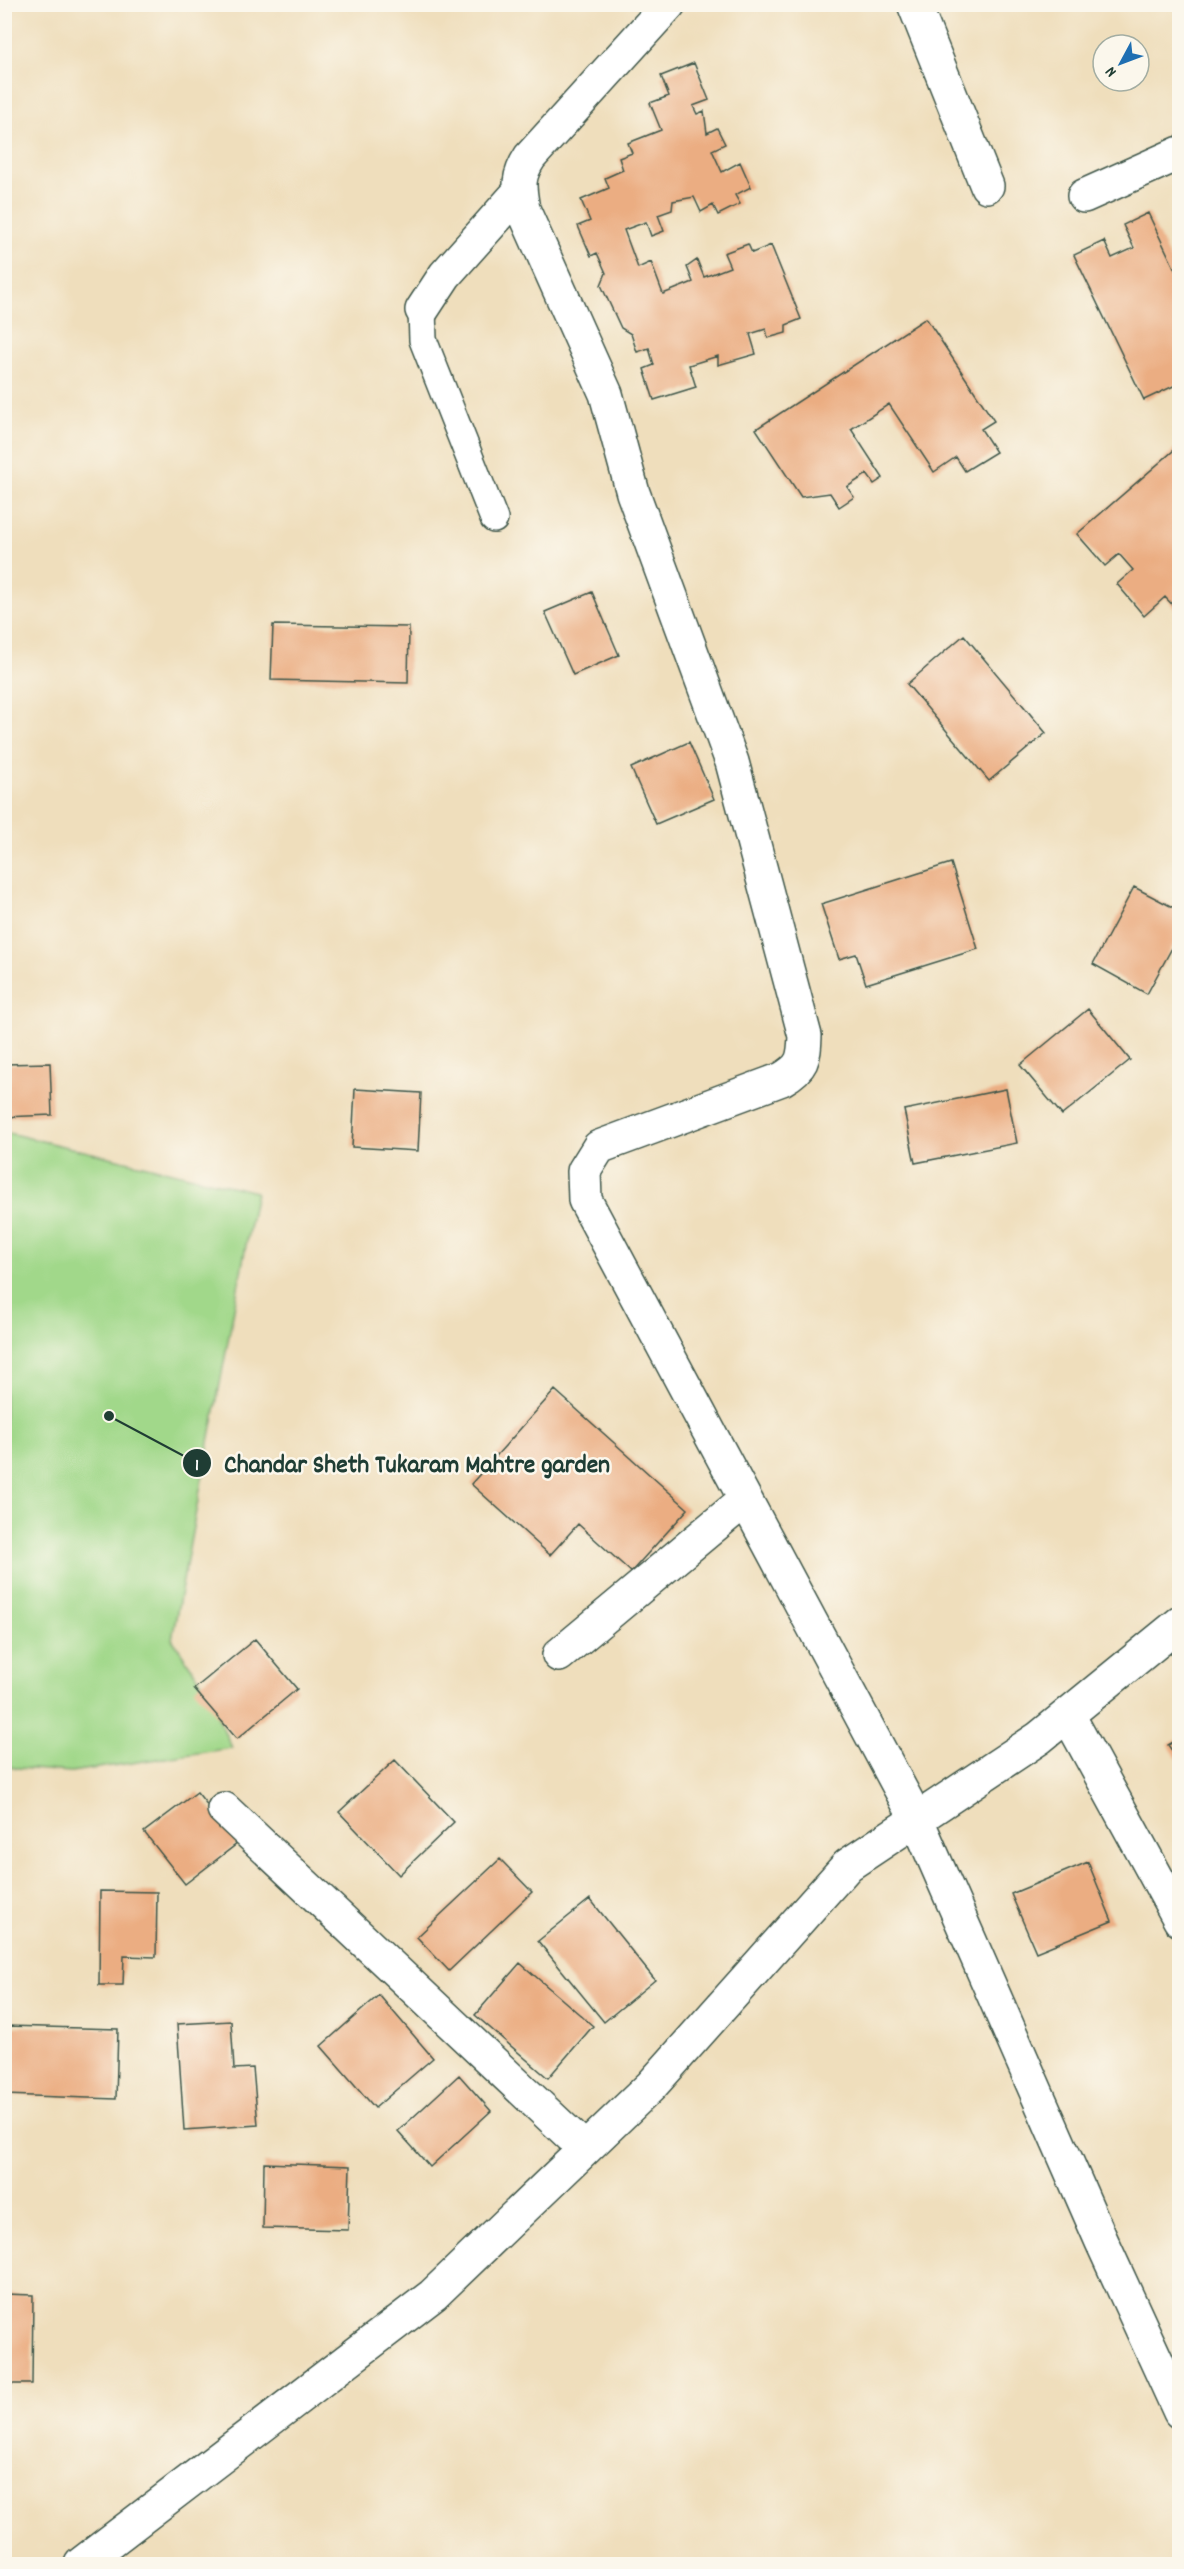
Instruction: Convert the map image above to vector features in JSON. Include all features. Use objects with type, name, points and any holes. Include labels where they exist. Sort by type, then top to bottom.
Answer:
[{"type":"street","points":[[669,4],[530,157],[520,172],[520,191],[524,209],[606,394],[633,493],[732,762],[805,1036],[804,1056],[796,1070],[782,1079],[599,1147],[584,1172],[585,1200],[916,1820],[1179,2412]]},
{"type":"street","points":[[914,4],[987,186]]},
{"type":"street","points":[[1084,196],[1179,153]]},
{"type":"street","points":[[423,310],[445,275],[520,191]]},
{"type":"street","points":[[559,1655],[746,1500]]},
{"type":"street","points":[[81,2565],[433,2295],[651,2085],[848,1865],[1039,1738],[1179,1623]]},
{"type":"street","points":[[1068,1715],[1179,1920]]},
{"type":"street","points":[[224,1809],[585,2149]]},
{"type":"lane","points":[[423,310],[423,340],[494,519]]},
{"type":"green space","points":[[4,1132],[256,1192],[172,1639],[202,1683],[232,1748],[71,1772],[5,1767]]},
{"type":"building","points":[[694,63],[709,100],[693,106],[697,114],[704,111],[707,133],[717,128],[725,144],[712,150],[722,172],[740,162],[751,187],[735,195],[740,204],[718,215],[713,205],[701,212],[694,197],[673,201],[672,210],[658,215],[664,231],[651,236],[646,222],[624,230],[638,268],[651,262],[663,294],[693,282],[687,267],[697,260],[704,277],[730,267],[724,253],[748,244],[752,253],[771,245],[801,319],[786,325],[786,333],[768,338],[766,329],[750,334],[756,354],[718,365],[718,356],[689,365],[696,387],[654,400],[644,369],[654,365],[649,348],[637,352],[631,334],[621,328],[601,285],[606,273],[597,253],[591,256],[578,226],[590,221],[581,200],[609,188],[605,178],[623,170],[619,158],[632,153],[628,143],[661,130],[650,103],[669,96],[661,76]]},
{"type":"building","points":[[1148,213],[1180,280],[1180,383],[1144,400],[1074,255],[1104,241],[1112,258],[1134,248],[1123,225]]},
{"type":"building","points":[[926,318],[994,421],[981,429],[996,452],[965,471],[956,457],[934,472],[889,404],[851,429],[883,478],[874,484],[867,474],[847,487],[854,497],[839,507],[830,493],[801,497],[756,429]]},
{"type":"building","points":[[1180,445],[1180,613],[1165,597],[1144,616],[1117,584],[1133,570],[1119,554],[1105,566],[1077,534]]},
{"type":"building","points":[[592,592],[619,655],[573,675],[545,612]]},
{"type":"building","points":[[273,625],[409,627],[408,683],[271,680]]},
{"type":"building","points":[[964,635],[1046,733],[989,781],[907,684]]},
{"type":"building","points":[[689,742],[714,799],[656,824],[631,768]]},
{"type":"building","points":[[951,863],[978,949],[866,984],[856,954],[839,959],[821,904]]},
{"type":"building","points":[[1134,887],[1180,911],[1180,933],[1147,994],[1093,964]]},
{"type":"building","points":[[1088,1009],[1130,1060],[1062,1115],[1020,1065]]},
{"type":"building","points":[[50,1063],[52,1115],[4,1117],[4,1064]]},
{"type":"building","points":[[355,1089],[421,1093],[418,1151],[352,1147]]},
{"type":"building","points":[[1006,1089],[1017,1143],[915,1163],[904,1110]]},
{"type":"building","points":[[555,1390],[688,1509],[631,1572],[578,1524],[550,1555],[471,1484]]},
{"type":"building","points":[[255,1639],[297,1689],[237,1739],[194,1689]]},
{"type":"building","points":[[1180,1738],[1180,1762],[1168,1745]]},
{"type":"building","points":[[395,1760],[454,1822],[399,1875],[339,1812]]},
{"type":"building","points":[[197,1792],[238,1843],[185,1884],[144,1832]]},
{"type":"building","points":[[500,1859],[532,1892],[449,1971],[417,1937]]},
{"type":"building","points":[[1088,1862],[1112,1921],[1036,1952],[1011,1894]]},
{"type":"building","points":[[100,1891],[157,1892],[156,1957],[124,1956],[123,1985],[99,1985]]},
{"type":"building","points":[[590,1899],[655,1980],[604,2022],[538,1941]]},
{"type":"building","points":[[520,1963],[593,2026],[548,2078],[475,2015]]},
{"type":"building","points":[[379,1995],[433,2058],[375,2108],[321,2046]]},
{"type":"building","points":[[231,2021],[234,2069],[253,2068],[258,2125],[184,2130],[177,2024]]},
{"type":"building","points":[[7,2026],[118,2029],[116,2099],[5,2095]]},
{"type":"building","points":[[459,2075],[491,2111],[430,2167],[398,2131]]},
{"type":"building","points":[[264,2163],[350,2166],[348,2230],[263,2228]]},
{"type":"building","points":[[4,2294],[33,2295],[32,2384],[4,2384]]},
{"type":"place","name":"Chandar Sheth Tukaram Mahtre garden","points":[[109,1416]]}]
